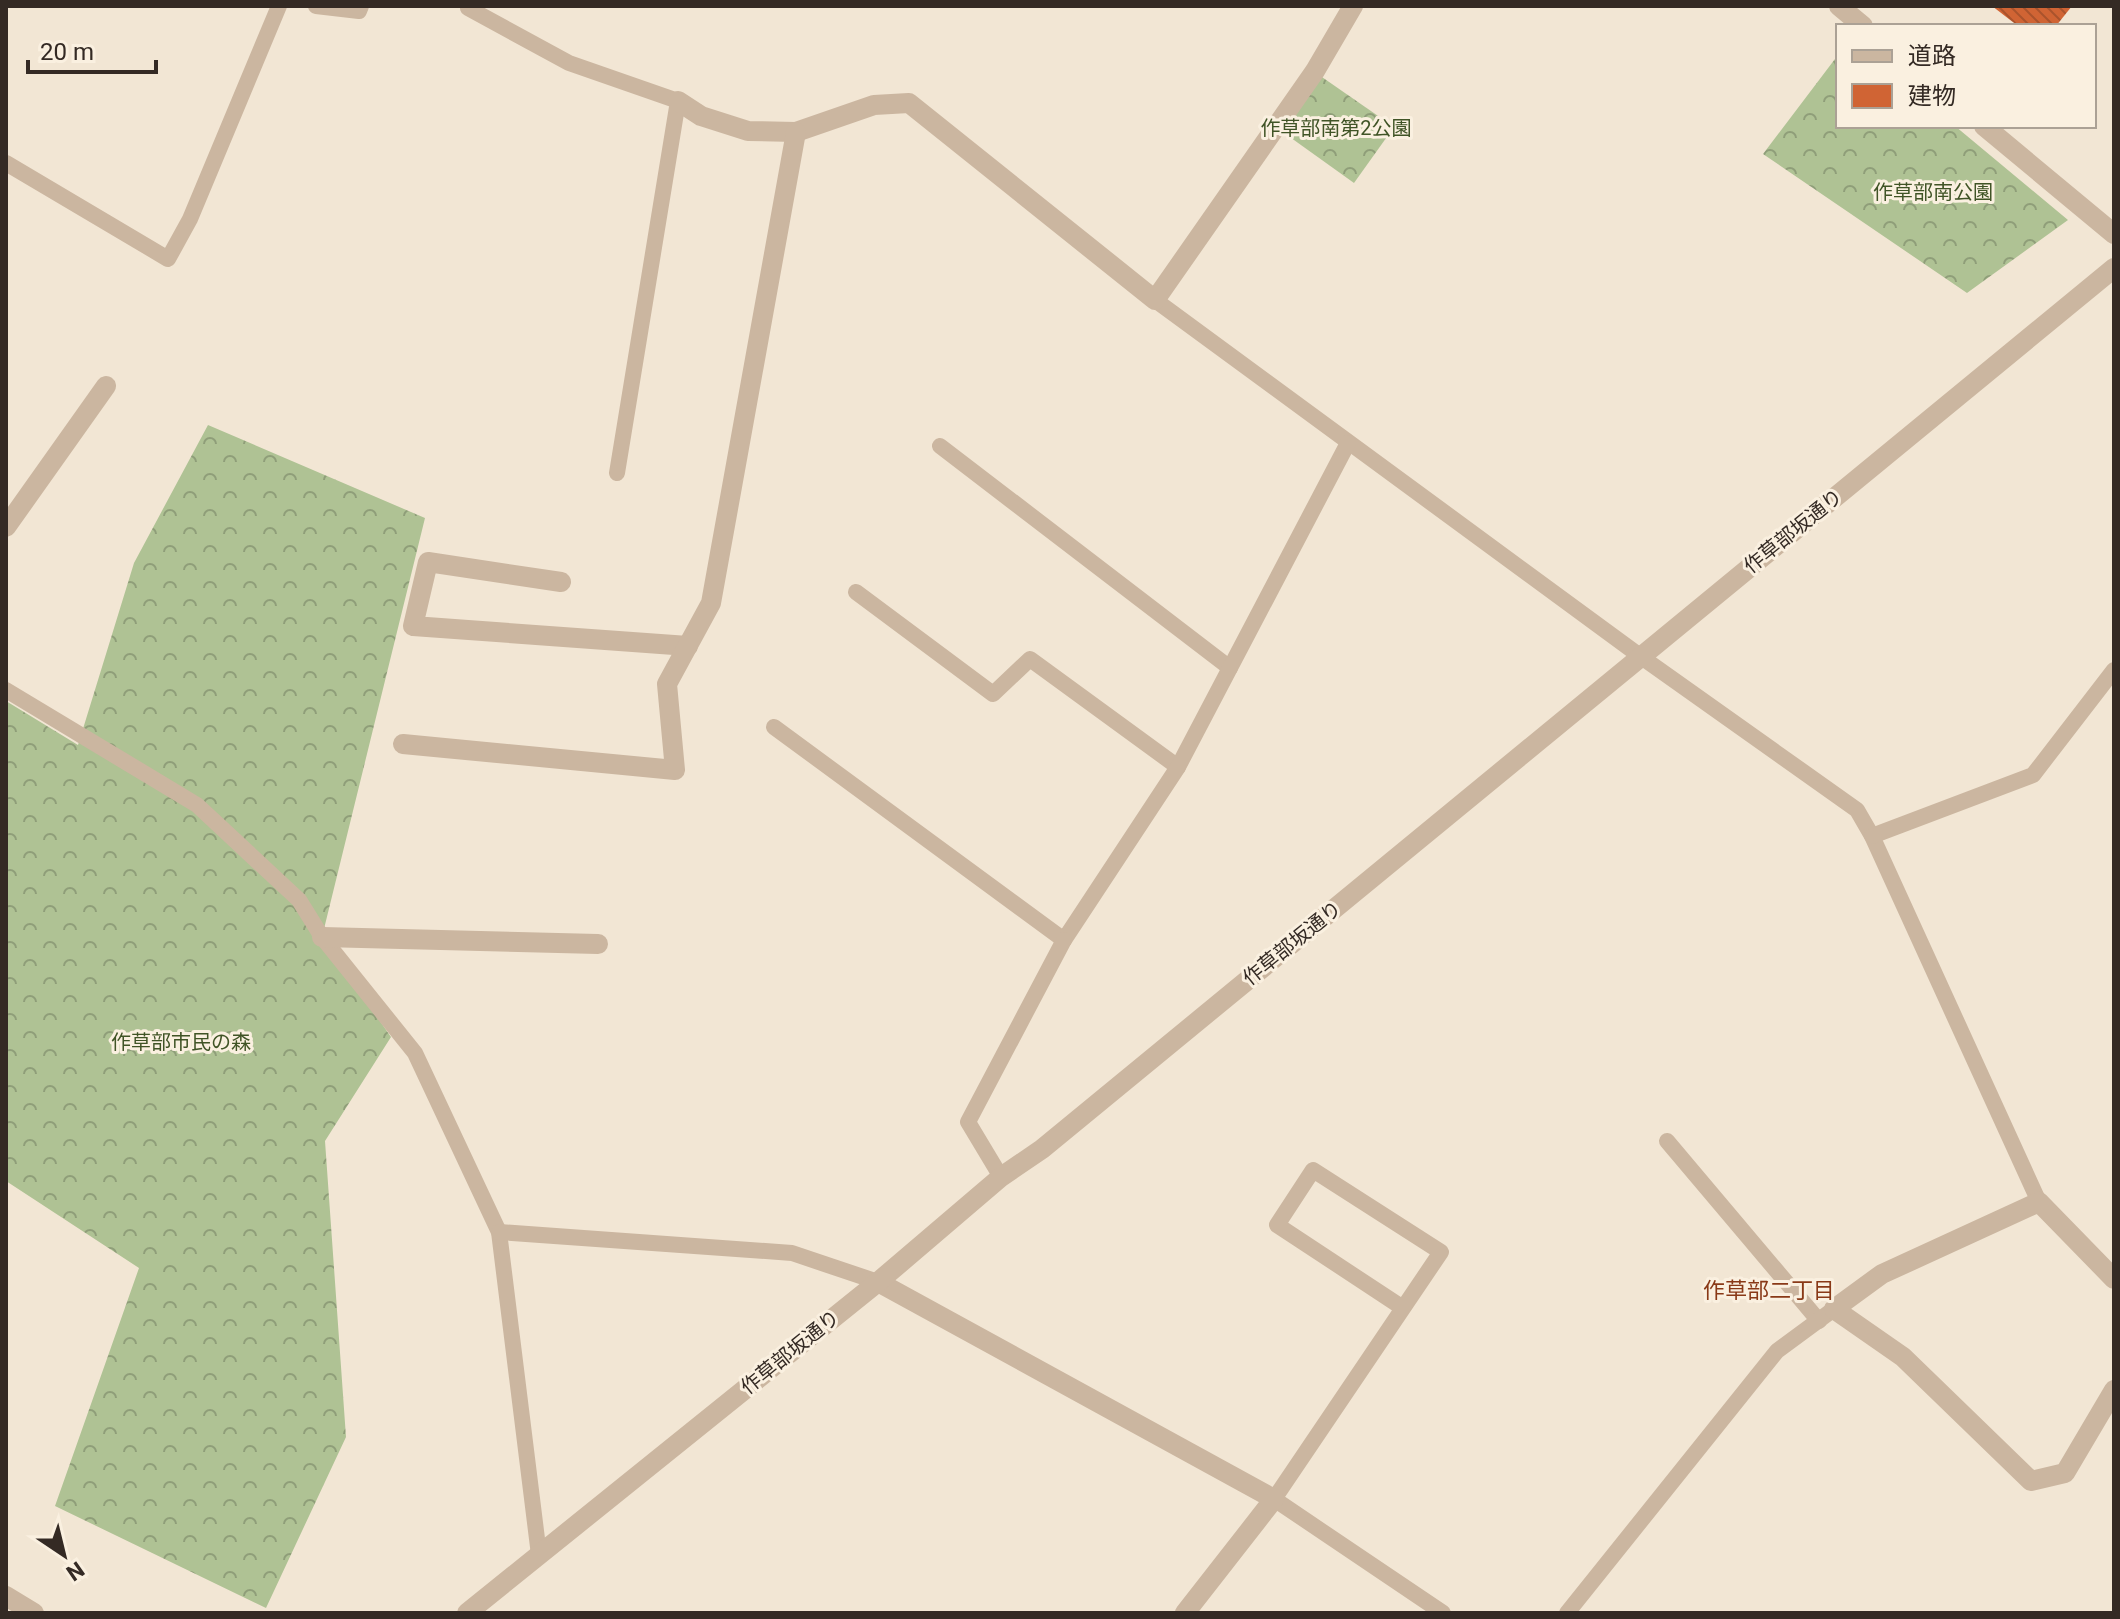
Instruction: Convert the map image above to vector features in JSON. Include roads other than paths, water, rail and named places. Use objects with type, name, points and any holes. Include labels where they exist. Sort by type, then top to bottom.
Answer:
[{"type":"street","points":[[678,101],[701,116],[748,131],[796,132],[874,105],[909,103],[1155,300],[1315,71],[1353,6]]},
{"type":"street","points":[[1839,6],[1861,24]]},
{"type":"street","points":[[1986,128],[2114,234]]},
{"type":"street","points":[[403,744],[675,770],[667,684],[711,603],[796,132]]},
{"type":"street","name":"作草部坂通り","points":[[467,1613],[878,1282],[1001,1177],[1042,1149],[2114,268]]},
{"type":"street","points":[[6,527],[106,386]]},
{"type":"street","points":[[561,582],[428,562],[413,626],[688,646]]},
{"type":"street","points":[[322,937],[598,944]]},
{"type":"street","points":[[2114,1279],[2039,1202],[1882,1274],[1827,1315],[1903,1357],[2031,1481],[2065,1473],[2114,1390]]},
{"type":"street","points":[[878,1282],[1274,1499],[1185,1613]]},
{"type":"street","points":[[6,1596],[34,1613]]},
{"type":"lane","points":[[6,163],[168,259],[190,219],[279,6]]},
{"type":"lane","points":[[316,6],[359,11],[361,6]]},
{"type":"lane","points":[[466,7],[569,63],[678,101],[617,473]]},
{"type":"lane","points":[[1155,300],[1640,656],[1857,810],[1872,836],[2039,1202]]},
{"type":"lane","points":[[1001,1177],[968,1122],[1064,940],[1178,767],[1348,443]]},
{"type":"lane","points":[[940,446],[1230,668]]},
{"type":"lane","points":[[856,592],[993,694],[1030,659],[1178,767]]},
{"type":"lane","points":[[1872,836],[2033,775],[2114,670]]},
{"type":"lane","points":[[6,690],[197,805],[299,900],[322,937],[415,1053],[499,1232],[539,1555]]},
{"type":"lane","points":[[774,727],[1064,940]]},
{"type":"lane","points":[[1567,1613],[1777,1351],[1827,1315],[1667,1141]]},
{"type":"lane","points":[[1403,1308],[1277,1225],[1313,1170],[1441,1252],[1274,1499],[1443,1613]]},
{"type":"lane","points":[[499,1232],[792,1253],[878,1282]]},
{"type":"district","name":"作草部二丁目","points":[[1769,1290]]},
{"type":"park label","name":"作草部南第2公園","points":[[1336,128]]},
{"type":"park label","name":"作草部南公園","points":[[1933,192]]},
{"type":"park label","name":"作草部市民の森","points":[[181,1042]]}]
